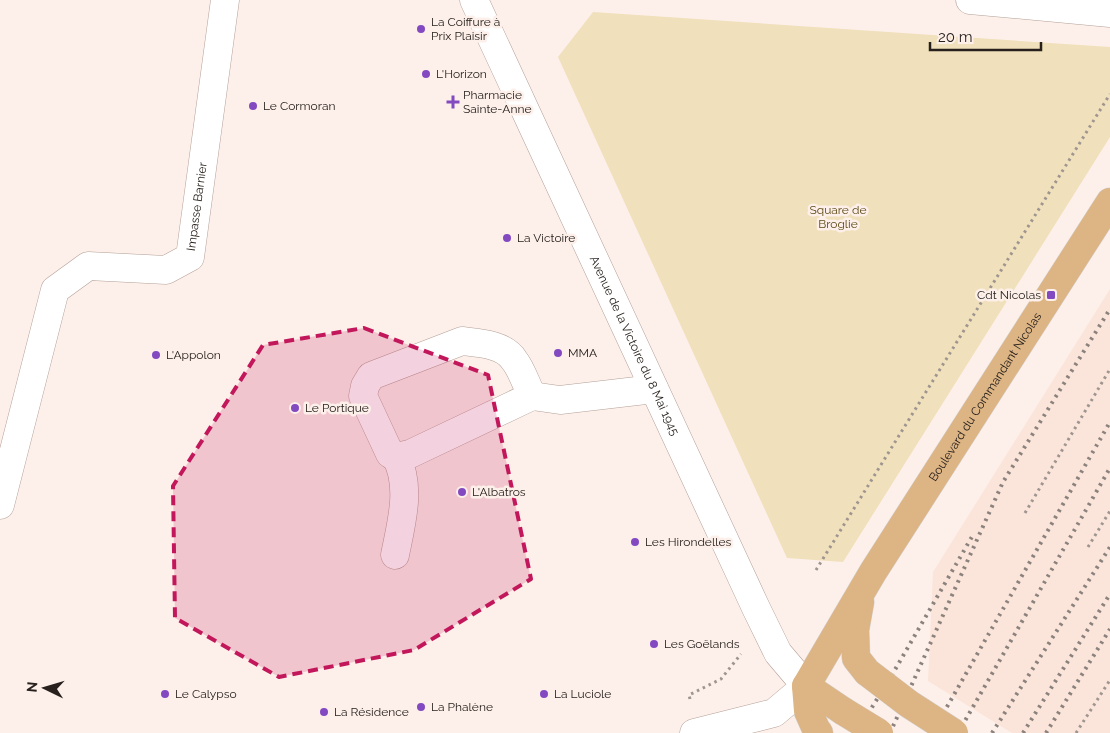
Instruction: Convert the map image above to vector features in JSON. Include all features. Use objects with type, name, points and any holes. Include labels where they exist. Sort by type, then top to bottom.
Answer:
[{"type":"main road","name":"Boulevard du Commandant Nicolas","points":[[806,686],[861,591],[1110,202]]},
{"type":"main road","name":"Boulevard du Commandant Nicolas","points":[[861,591],[855,630],[856,658],[867,672],[909,704],[954,733]]},
{"type":"main road","points":[[806,686],[879,733]]},
{"type":"main road","points":[[806,686],[808,711],[819,733]]},
{"type":"street","name":"Impasse Barnier","points":[[0,505],[55,290],[88,266],[166,270],[190,257],[225,0]]},
{"type":"street","name":"Avenue de la Victoire du 8 Mai 1945","points":[[474,0],[756,608],[778,653],[806,686]]},
{"type":"street","points":[[970,0],[1110,13]]},
{"type":"street","points":[[395,555],[405,505],[402,468],[396,457],[390,454],[363,396],[365,386],[371,376],[462,342],[485,343],[501,349],[514,358],[532,396]]},
{"type":"street","points":[[396,457],[410,454],[532,396],[560,400],[654,389]]},
{"type":"street","points":[[694,733],[774,723],[806,686]]},
{"type":"path","points":[[816,570],[1110,94]]},
{"type":"path","points":[[1025,513],[1110,369]]},
{"type":"path","points":[[1088,547],[1110,511]]},
{"type":"path","points":[[689,695],[721,679],[743,652]]},
{"type":"path","points":[[1076,733],[1110,680]]},
{"type":"highlighted area","points":[[364,328],[488,375],[531,579],[414,650],[279,677],[175,618],[173,486],[263,345]]},
{"type":"shaded area","points":[[1110,289],[1110,733],[1012,733],[928,681],[933,572]]},
{"type":"green space","name":"Square de Broglie","points":[[593,12],[1110,47],[1110,137],[843,562],[787,558],[558,57]]},
{"type":"railway","points":[[890,733],[1003,482],[1110,309]]},
{"type":"railway","points":[[932,733],[1110,422]]},
{"type":"railway","points":[[958,733],[1110,468]]},
{"type":"railway","points":[[856,733],[973,535]]},
{"type":"railway","points":[[992,733],[1110,547]]},
{"type":"railway","points":[[1023,733],[1110,594]]},
{"type":"railway","points":[[1046,733],[1110,629]]},
{"type":"place","name":"La Coiffure à Prix Plaisir","points":[[421,29]]},
{"type":"place","name":"L'Horizon","points":[[426,74]]},
{"type":"place","name":"Pharmacie Sainte-Anne","points":[[453,102]]},
{"type":"place","name":"Le Cormoran","points":[[253,106]]},
{"type":"place","name":"La Victoire","points":[[507,238]]},
{"type":"place","name":"Cdt Nicolas","points":[[1051,295]]},
{"type":"place","name":"MMA","points":[[558,353]]},
{"type":"place","name":"L'Appolon","points":[[156,355]]},
{"type":"place","name":"Le Portique","points":[[295,408]]},
{"type":"place","name":"L'Albatros","points":[[462,492]]},
{"type":"place","name":"Les Hirondelles","points":[[635,542]]},
{"type":"place","name":"Les Goëlands","points":[[654,644]]},
{"type":"place","name":"Le Calypso","points":[[165,694]]},
{"type":"place","name":"La Luciole","points":[[544,694]]},
{"type":"place","name":"La Phalène","points":[[421,707]]},
{"type":"place","name":"La Résidence","points":[[324,712]]}]
